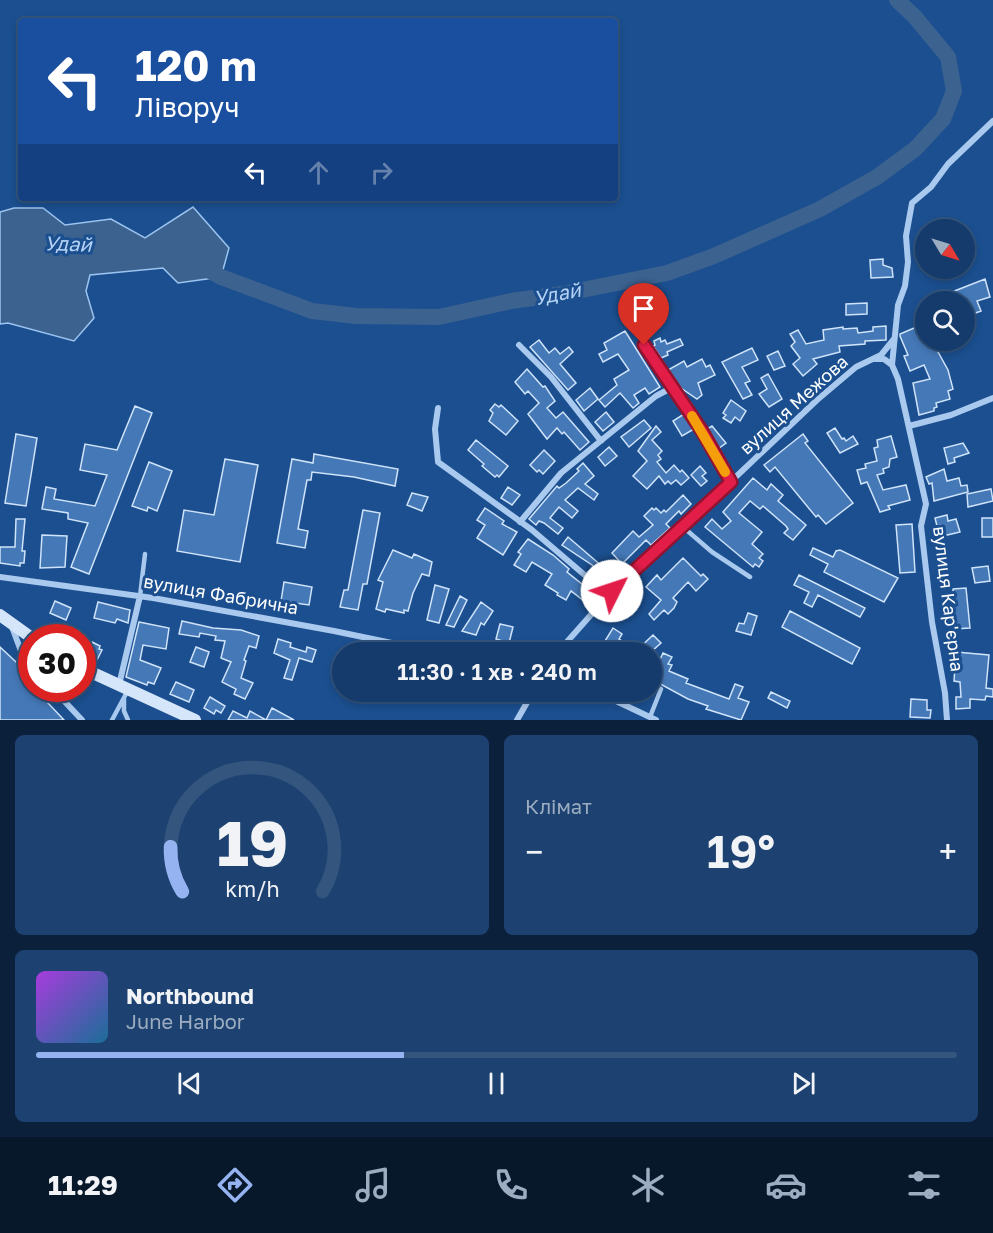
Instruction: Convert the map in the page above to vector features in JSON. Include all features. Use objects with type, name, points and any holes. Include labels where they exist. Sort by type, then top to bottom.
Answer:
[{"type":"main road","points":[[0,615],[18,629]]},
{"type":"main road","points":[[96,675],[124,690],[195,720]]},
{"type":"street","points":[[892,365],[898,306],[905,286],[908,262],[906,236],[912,203],[931,187],[948,164],[993,121]]},
{"type":"street","name":"вулиця Межова","points":[[567,642],[608,595],[817,400],[856,367],[888,348],[894,339]]},
{"type":"street","points":[[519,345],[550,377],[601,441]]},
{"type":"street","points":[[644,345],[702,431],[731,482]]},
{"type":"street","points":[[872,359],[884,359],[892,365]]},
{"type":"street","name":"вулиця Кар'єрна","points":[[892,365],[898,379],[926,504],[921,526],[932,622],[945,693],[947,720]]},
{"type":"street","points":[[520,522],[561,473],[656,396],[673,387]]},
{"type":"street","points":[[909,426],[951,415],[993,398]]},
{"type":"street","points":[[438,408],[435,429],[438,462],[520,522],[608,595]]},
{"type":"street","name":"вулиця Фабрична","points":[[0,577],[140,596],[387,642]]},
{"type":"street","points":[[124,690],[140,596]]},
{"type":"street","points":[[11,624],[18,643]]},
{"type":"street","points":[[65,702],[82,720]]},
{"type":"street","points":[[516,720],[527,702]]},
{"type":"street","points":[[618,702],[653,719]]},
{"type":"lane","points":[[683,527],[712,552],[750,577]]},
{"type":"lane","points":[[140,596],[145,554]]},
{"type":"lane","points":[[112,720],[124,690]]},
{"type":"lane","points":[[124,690],[124,711],[128,720]]},
{"type":"lane","points":[[653,719],[658,702]]},
{"type":"water","points":[[193,207],[229,248],[221,277],[178,283],[163,268],[90,275],[86,291],[94,318],[74,341],[8,323],[0,324],[0,212],[14,208],[43,208],[65,225],[111,219],[145,238]]},
{"type":"building","points":[[883,259],[883,265],[892,268],[893,277],[871,278],[870,260]]},
{"type":"building","points":[[985,279],[990,297],[977,301],[981,311],[975,313],[975,291],[955,291]]},
{"type":"building","points":[[867,303],[867,314],[846,315],[846,304]]},
{"type":"building","points":[[886,326],[886,340],[839,346],[840,352],[813,359],[817,364],[803,376],[793,364],[800,358],[791,346],[795,342],[790,334],[798,330],[806,344],[824,340],[823,330],[843,327],[843,329],[857,328],[858,333],[873,331],[873,327]]},
{"type":"building","points":[[915,328],[915,351],[938,351],[948,370],[953,389],[948,391],[950,399],[936,403],[937,407],[934,411],[919,415],[913,383],[930,379],[924,365],[910,371],[904,356],[908,355],[900,334]]},
{"type":"building","points":[[625,331],[660,387],[649,394],[645,388],[634,395],[639,403],[633,408],[620,393],[605,407],[599,400],[617,385],[614,379],[629,370],[618,354],[603,362],[599,354],[607,350],[604,343]]},
{"type":"building","points":[[660,338],[661,342],[665,340],[667,344],[680,339],[683,345],[667,352],[668,355],[661,358],[653,346],[654,341]]},
{"type":"building","points":[[539,340],[549,353],[555,348],[560,354],[569,347],[573,352],[560,364],[576,383],[568,390],[530,347]]},
{"type":"building","points":[[752,348],[758,360],[742,367],[750,381],[745,383],[752,395],[743,399],[722,362]]},
{"type":"building","points":[[778,351],[785,366],[774,370],[767,356]]},
{"type":"building","points":[[702,359],[706,367],[710,365],[715,375],[698,383],[702,395],[697,399],[678,386],[668,370],[684,361],[687,367]]},
{"type":"building","points":[[527,369],[543,387],[545,386],[555,401],[547,408],[556,418],[563,412],[589,442],[580,450],[564,432],[562,434],[557,428],[547,439],[528,414],[539,403],[528,391],[525,394],[515,382]]},
{"type":"building","points":[[768,374],[782,399],[769,407],[759,394],[767,389],[761,378]]},
{"type":"building","points":[[590,388],[598,399],[584,411],[576,400]]},
{"type":"building","points":[[731,400],[746,411],[740,421],[735,417],[731,423],[723,418],[726,415],[723,413]]},
{"type":"building","points":[[495,404],[499,407],[501,405],[518,421],[506,435],[489,421],[493,413],[490,410]]},
{"type":"building","points":[[135,406],[152,413],[89,574],[71,567],[88,523],[68,519],[68,513],[42,509],[46,487],[56,489],[54,499],[95,506],[107,475],[80,470],[85,444],[117,450]]},
{"type":"building","points":[[606,412],[614,422],[603,431],[595,422]]},
{"type":"building","points":[[684,414],[694,429],[682,436],[673,421]]},
{"type":"building","points":[[644,420],[651,428],[629,447],[621,437]]},
{"type":"building","points":[[656,426],[661,432],[652,440],[662,451],[658,455],[661,459],[657,462],[666,473],[674,465],[680,472],[682,470],[689,478],[681,485],[676,480],[671,484],[668,481],[665,484],[659,476],[647,489],[633,476],[647,461],[638,451]]},
{"type":"building","points":[[712,426],[726,443],[718,449],[707,429]]},
{"type":"building","points":[[835,428],[842,439],[846,441],[853,436],[858,444],[840,453],[827,433]]},
{"type":"building","points":[[16,434],[37,438],[26,506],[5,503]]},
{"type":"building","points":[[803,434],[808,441],[805,443],[853,503],[826,524],[818,515],[816,517],[775,467],[770,472],[764,465]]},
{"type":"building","points":[[891,436],[897,457],[890,459],[889,467],[883,469],[884,473],[877,475],[883,490],[906,485],[910,500],[888,506],[890,509],[880,512],[867,482],[861,484],[857,470],[866,468],[865,464],[877,461],[874,448],[878,447],[877,440]]},
{"type":"building","points":[[476,440],[508,466],[499,477],[497,475],[495,477],[482,466],[484,464],[468,450]]},
{"type":"building","points":[[963,443],[969,453],[954,458],[955,462],[948,464],[944,448]]},
{"type":"building","points":[[609,447],[617,456],[605,466],[598,457]]},
{"type":"building","points":[[544,450],[555,461],[543,474],[530,465]]},
{"type":"building","points":[[314,454],[398,469],[395,486],[354,477],[312,472],[311,480],[307,480],[298,529],[308,531],[305,548],[277,543],[292,459],[313,463]]},
{"type":"building","points":[[225,459],[258,465],[240,562],[177,551],[184,510],[214,515]]},
{"type":"building","points":[[149,462],[172,471],[157,511],[148,507],[147,511],[132,506]]},
{"type":"building","points":[[583,463],[594,476],[585,484],[598,494],[594,500],[578,488],[565,500],[578,511],[572,518],[559,507],[550,518],[563,528],[558,534],[544,523],[539,521],[536,525],[529,519],[557,486],[559,488],[566,483],[579,471],[577,469]]},
{"type":"building","points":[[700,466],[706,473],[702,476],[707,481],[701,486],[691,475]]},
{"type":"building","points":[[944,469],[947,481],[959,478],[961,486],[967,485],[968,492],[934,501],[932,483],[929,484],[926,477]]},
{"type":"building","points":[[753,478],[767,490],[771,484],[783,495],[778,501],[806,525],[793,540],[784,533],[788,529],[786,526],[763,506],[760,509],[750,501],[739,513],[762,532],[752,544],[763,554],[759,558],[763,561],[759,567],[755,564],[753,567],[705,527],[712,519],[722,529],[731,521],[723,512]]},
{"type":"building","points":[[508,487],[520,495],[512,505],[501,498]]},
{"type":"building","points":[[991,489],[993,501],[968,507],[967,494]]},
{"type":"building","points":[[412,493],[428,497],[422,511],[407,505]]},
{"type":"building","points":[[683,495],[691,504],[681,514],[679,511],[666,524],[670,528],[651,545],[646,540],[622,564],[612,553],[633,531],[639,537],[653,525],[644,516],[652,508],[654,510],[656,508],[661,513],[664,510],[666,512]]},
{"type":"building","points":[[485,508],[504,521],[502,524],[517,532],[503,555],[477,538],[485,525],[477,520]]},
{"type":"building","points":[[363,510],[380,513],[367,584],[363,584],[358,610],[340,607],[344,590],[348,590]]},
{"type":"building","points":[[947,515],[948,521],[956,519],[960,532],[943,536],[941,525],[937,526],[935,518]]},
{"type":"building","points":[[982,518],[993,518],[993,537],[982,537]]},
{"type":"building","points":[[16,519],[25,519],[22,551],[25,551],[24,563],[20,563],[20,566],[0,563],[0,547],[15,547]]},
{"type":"building","points":[[912,524],[915,572],[900,573],[896,525]]},
{"type":"building","points":[[42,535],[67,536],[65,567],[40,568]]},
{"type":"building","points":[[568,537],[610,573],[605,578],[592,565],[562,545]]},
{"type":"building","points":[[528,539],[553,555],[569,569],[567,572],[592,592],[584,601],[571,591],[566,600],[557,595],[558,593],[545,585],[552,574],[532,562],[526,572],[514,565],[521,554],[518,552]]},
{"type":"building","points":[[813,548],[833,557],[836,551],[840,550],[898,578],[884,602],[824,572],[828,564],[810,555]]},
{"type":"building","points":[[393,550],[412,558],[414,554],[432,562],[429,576],[422,574],[408,611],[404,610],[404,613],[376,609],[383,582],[378,580]]},
{"type":"building","points":[[683,558],[701,576],[703,574],[708,579],[696,591],[688,582],[673,598],[677,602],[674,608],[668,614],[664,610],[654,620],[649,614],[661,600],[646,587],[657,575],[661,580]]},
{"type":"building","points":[[988,566],[990,581],[975,583],[972,568]]},
{"type":"building","points":[[799,575],[865,608],[860,617],[818,595],[812,607],[804,603],[809,592],[794,585]]},
{"type":"building","points":[[284,582],[312,587],[309,605],[281,601]]},
{"type":"building","points":[[435,585],[449,589],[439,623],[427,620]]},
{"type":"building","points":[[966,588],[970,628],[954,629],[953,589]]},
{"type":"building","points":[[460,596],[467,600],[454,627],[446,625]]},
{"type":"building","points":[[55,601],[71,608],[66,620],[50,613]]},
{"type":"building","points":[[98,602],[130,610],[128,623],[117,619],[115,623],[94,618]]},
{"type":"building","points":[[481,602],[493,611],[484,625],[481,623],[476,635],[462,631]]},
{"type":"building","points":[[790,611],[860,648],[852,664],[782,627]]},
{"type":"building","points":[[748,613],[757,616],[751,635],[736,631],[739,623],[744,624]]},
{"type":"building","points":[[182,621],[213,628],[241,630],[259,636],[256,648],[249,646],[244,660],[246,661],[241,678],[253,683],[245,699],[234,694],[236,689],[222,682],[231,662],[221,658],[225,641],[215,640],[216,636],[200,633],[199,637],[179,634]]},
{"type":"building","points":[[139,622],[169,628],[166,649],[143,645],[140,660],[161,668],[154,684],[148,682],[147,685],[126,677]]},
{"type":"building","points":[[500,624],[513,627],[509,642],[496,639]]},
{"type":"building","points":[[613,628],[622,634],[619,639],[621,642],[604,642]]},
{"type":"building","points":[[653,635],[660,642],[646,642]]},
{"type":"building","points":[[278,639],[291,643],[290,647],[306,652],[307,647],[316,650],[312,662],[299,658],[292,680],[284,678],[290,660],[274,653]]},
{"type":"building","points":[[96,644],[102,650],[96,660]]},
{"type":"building","points":[[0,647],[18,664],[18,702],[50,702],[48,703],[64,720],[0,720]]},
{"type":"building","points":[[196,647],[209,652],[204,667],[190,662]]},
{"type":"building","points":[[956,652],[989,655],[986,688],[993,689],[993,697],[986,696],[985,700],[970,699],[970,708],[956,709],[956,697],[961,697],[960,682],[954,681]]},
{"type":"building","points":[[663,653],[672,657],[668,664],[672,665],[669,671],[688,679],[686,683],[729,699],[735,684],[743,687],[738,698],[749,702],[741,720],[706,709],[708,706],[688,699],[662,685]]},
{"type":"building","points":[[176,682],[194,690],[189,702],[170,694]]},
{"type":"building","points":[[771,692],[790,701],[787,708],[768,698]]},
{"type":"building","points":[[210,697],[225,706],[221,713],[216,710],[214,714],[204,708]]},
{"type":"building","points":[[911,699],[927,700],[927,710],[931,710],[930,718],[910,717]]},
{"type":"building","points":[[272,708],[294,720],[266,720]]},
{"type":"building","points":[[233,711],[247,718],[250,711],[266,720],[228,720]]},
{"type":"waterway","name":"Удай","points":[[203,267],[221,277],[312,311],[356,316],[439,317],[511,301],[562,294],[667,273],[714,256],[820,209],[877,177],[915,149],[943,119],[954,91],[948,57],[915,17],[897,0]]},
{"type":"slow traffic","points":[[692,416],[725,472]]},
{"type":"route","points":[[612,591],[731,482],[702,431],[644,345]]}]
